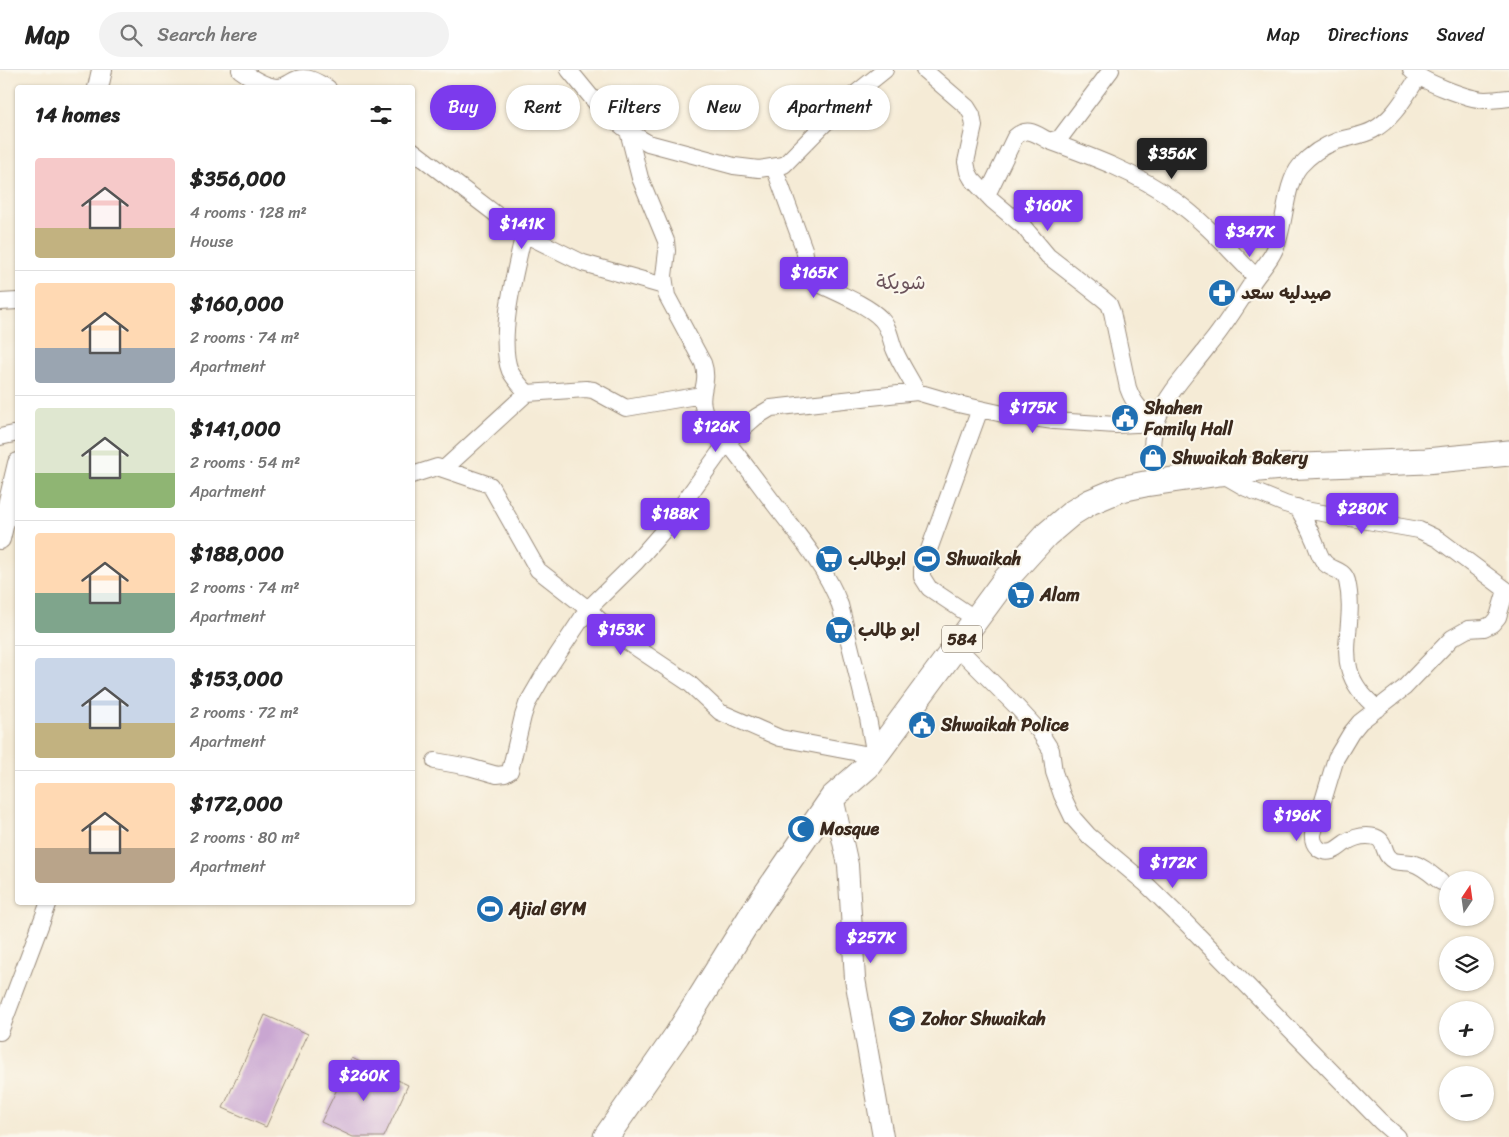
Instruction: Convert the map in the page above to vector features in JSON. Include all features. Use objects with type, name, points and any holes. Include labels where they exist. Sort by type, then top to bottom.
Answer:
[{"type":"main road","name":"584","points":[[606,1137],[677,1035],[753,913],[833,797],[867,767],[1005,580],[1046,535],[1067,517],[1090,502],[1133,486],[1220,473],[1288,466],[1426,461],[1509,453]]},
{"type":"street","points":[[99,85],[102,70]]},
{"type":"street","points":[[240,70],[270,85]]},
{"type":"street","points":[[286,85],[294,70]]},
{"type":"street","points":[[569,70],[601,109],[628,132],[648,143],[734,166],[759,169],[784,165],[850,98],[885,70]]},
{"type":"street","points":[[924,70],[967,107],[972,115],[974,126],[966,162],[972,179],[987,196],[1024,226],[1048,256],[1109,304],[1132,399],[1156,423]]},
{"type":"street","points":[[1049,140],[1060,138],[1110,70]]},
{"type":"street","points":[[1158,482],[1152,447],[1156,423],[1161,410],[1167,398],[1211,344],[1275,249],[1291,183],[1299,167],[1325,146],[1367,133],[1381,126],[1394,112],[1415,73],[1430,82],[1458,93],[1484,100],[1509,98]]},
{"type":"street","points":[[288,85],[300,78],[309,78],[322,85]]},
{"type":"street","points":[[415,474],[437,467],[490,485],[538,570],[588,609],[610,630],[689,683],[720,712],[780,738],[875,756],[868,718],[835,592],[813,556],[727,442],[708,420],[704,412],[702,395],[706,370],[667,296],[664,286],[666,241],[640,178],[628,132]]},
{"type":"street","points":[[987,196],[1015,137],[1021,132],[1030,132],[1113,166],[1158,189],[1193,215],[1256,277]]},
{"type":"street","points":[[415,152],[518,230],[583,263],[664,286]]},
{"type":"street","points":[[774,167],[804,249],[809,275],[813,281],[852,300],[883,320],[888,328],[894,349],[917,392]]},
{"type":"street","points":[[524,233],[515,272],[505,349],[511,373],[526,393]]},
{"type":"street","points":[[0,302],[15,301]]},
{"type":"street","points":[[444,469],[526,393],[593,390],[626,408],[702,395]]},
{"type":"street","points":[[435,761],[469,767],[497,775],[505,774],[510,770],[527,704],[588,609],[636,562],[664,530],[727,442],[756,417],[771,408],[917,392],[980,409],[1054,422],[1116,425],[1156,423]]},
{"type":"street","points":[[977,620],[929,588],[922,577],[922,569],[980,409]]},
{"type":"street","points":[[0,437],[15,434]]},
{"type":"street","points":[[1220,473],[1265,497],[1297,508],[1419,530],[1438,539],[1508,591],[1495,622],[1487,627],[1468,630],[1452,638],[1417,675],[1360,722],[1351,733],[1336,758],[1313,834],[1315,846],[1320,850],[1330,852],[1353,839],[1362,837],[1378,839],[1383,843],[1387,856],[1391,860],[1411,862],[1419,865],[1439,880]]},
{"type":"street","points":[[0,539],[15,476]]},
{"type":"street","points":[[1297,508],[1307,524],[1323,561],[1328,566],[1339,570],[1345,577],[1348,590],[1349,615],[1346,650],[1347,662],[1358,689],[1378,709]]},
{"type":"street","points":[[957,646],[1039,731],[1051,750],[1054,772],[1062,795],[1073,818],[1089,836],[1145,883],[1398,1137]]},
{"type":"street","points":[[833,797],[848,865],[855,979],[883,1137]]},
{"type":"street","points":[[0,1032],[48,905]]},
{"type":"building","points":[[265,1015],[308,1034],[266,1127],[223,1108]]},
{"type":"building","points":[[352,1058],[408,1085],[384,1137],[353,1137],[321,1122]]},
{"type":"place","name":"صيدليه سعد","points":[[1222,293]]},
{"type":"place","name":"Shahen Family Hall","points":[[1125,418]]},
{"type":"place","name":"Shwaikah Bakery","points":[[1153,458]]},
{"type":"place","name":"ابوطالب","points":[[829,559]]},
{"type":"place","name":"Shwaikah","points":[[927,559]]},
{"type":"place","name":"Alam","points":[[1021,595]]},
{"type":"place","name":"ابو طالب","points":[[839,630]]},
{"type":"place","name":"Shwaikah Police","points":[[922,725]]},
{"type":"place","name":"Mosque","points":[[801,829]]},
{"type":"place","name":"Ajial GYM","points":[[490,909]]},
{"type":"place","name":"Zohor Shwaikah","points":[[902,1019]]},
{"type":"district","name":"شويكة","points":[[901,282]]}]
